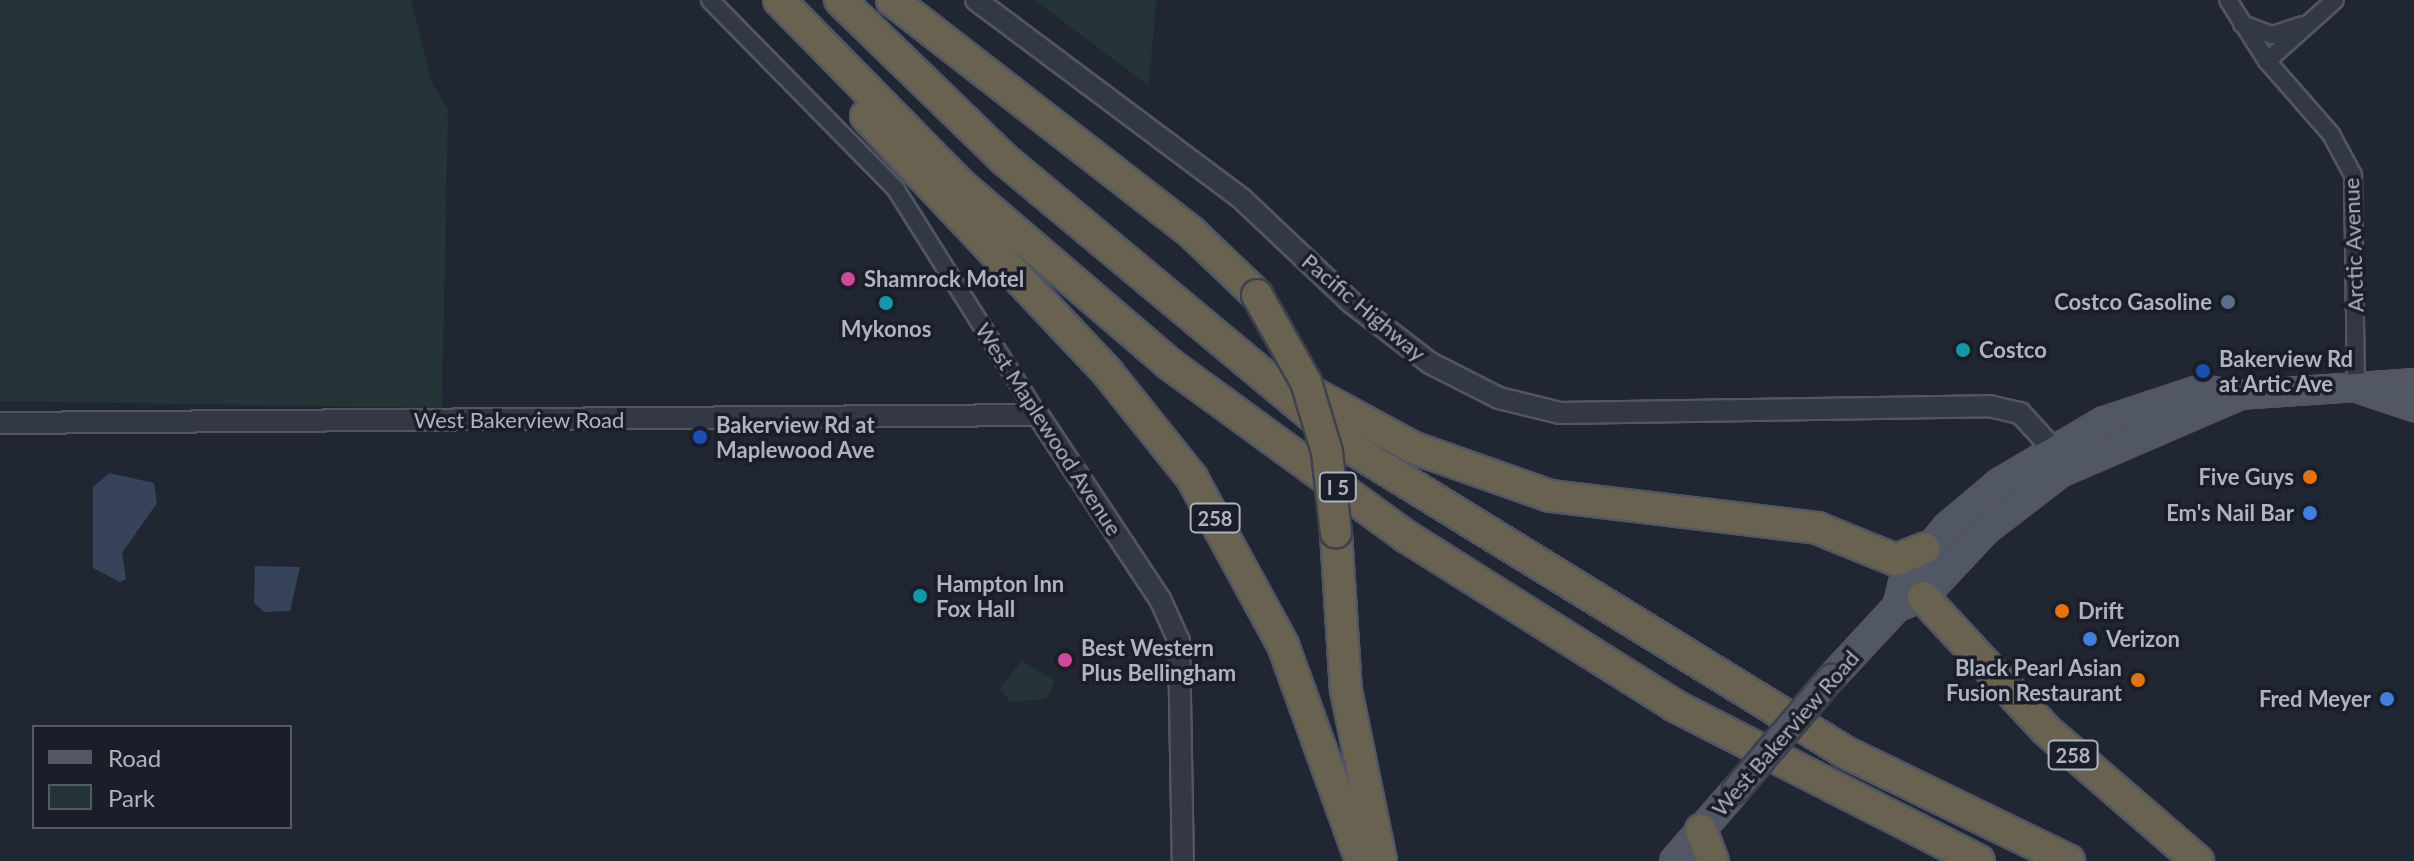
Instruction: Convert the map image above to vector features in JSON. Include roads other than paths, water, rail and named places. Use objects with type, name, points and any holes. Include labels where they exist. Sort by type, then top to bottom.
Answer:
[{"type":"highway","name":"258","points":[[765,0],[1108,373],[1192,478],[1283,645],[1361,861]]},
{"type":"highway","name":"I 5","points":[[779,0],[963,187],[1168,363],[1407,537],[1675,706],[1979,861]]},
{"type":"highway","name":"I 5","points":[[840,0],[1004,159],[1167,300],[1348,446],[1519,557],[1845,752],[2069,861]]},
{"type":"highway","points":[[892,0],[1192,233],[1257,295],[1306,382],[1327,452],[1336,533],[1346,690],[1381,861]]},
{"type":"highway","points":[[1167,300],[1365,426],[1490,478],[1565,499],[1817,528],[1896,560],[1925,548]]},
{"type":"highway","name":"258","points":[[1910,602],[2046,730],[2198,861]]},
{"type":"highway","points":[[1701,830],[1713,861]]},
{"type":"main road","name":"West Bakerview Road","points":[[1910,602],[1925,548],[2052,448],[2128,411],[2201,389],[2240,395],[2414,383]]},
{"type":"main road","name":"West Bakerview Road","points":[[2356,387],[2414,407]]},
{"type":"main road","name":"West Bakerview Road","points":[[1674,861],[1831,678],[1986,530],[2060,473],[2240,395]]},
{"type":"street","name":"West Maplewood Avenue","points":[[710,0],[895,188],[1038,415],[1160,599],[1182,654],[1183,861]]},
{"type":"street","name":"Pacific Highway","points":[[976,0],[1243,200],[1419,355],[1499,398],[1560,413],[1989,406],[2020,413],[2052,448]]},
{"type":"street","name":"Arctic Avenue","points":[[2228,0],[2235,18],[2267,61],[2331,134],[2353,175],[2356,387]]},
{"type":"street","points":[[2267,61],[2335,0]]},
{"type":"street","points":[[2235,18],[2272,35],[2307,23]]},
{"type":"street","name":"West Bakerview Road","points":[[0,423],[1038,415]]},
{"type":"water","points":[[109,473],[154,483],[157,503],[122,553],[126,579],[120,582],[93,568],[93,487]]},
{"type":"water","points":[[255,566],[300,567],[290,611],[264,612],[254,603]]},
{"type":"place","name":"Shamrock Motel","points":[[848,279]]},
{"type":"place","name":"Costco Gasoline","points":[[2228,302]]},
{"type":"place","name":"Mykonos","points":[[886,303]]},
{"type":"place","name":"Costco","points":[[1963,350]]},
{"type":"place","name":"Bakerview Rd at Artic Ave","points":[[2203,371]]},
{"type":"place","name":"Bakerview Rd at Maplewood Ave","points":[[700,437]]},
{"type":"place","name":"Five Guys","points":[[2310,477]]},
{"type":"place","name":"Em's Nail Bar","points":[[2310,513]]},
{"type":"place","name":"Hampton Inn Fox Hall","points":[[920,596]]},
{"type":"place","name":"Drift","points":[[2062,611]]},
{"type":"place","name":"Verizon","points":[[2090,639]]},
{"type":"place","name":"Best Western Plus Bellingham","points":[[1065,660]]},
{"type":"place","name":"Black Pearl Asian Fusion Restaurant","points":[[2138,680]]},
{"type":"place","name":"Fred Meyer","points":[[2387,699]]}]
